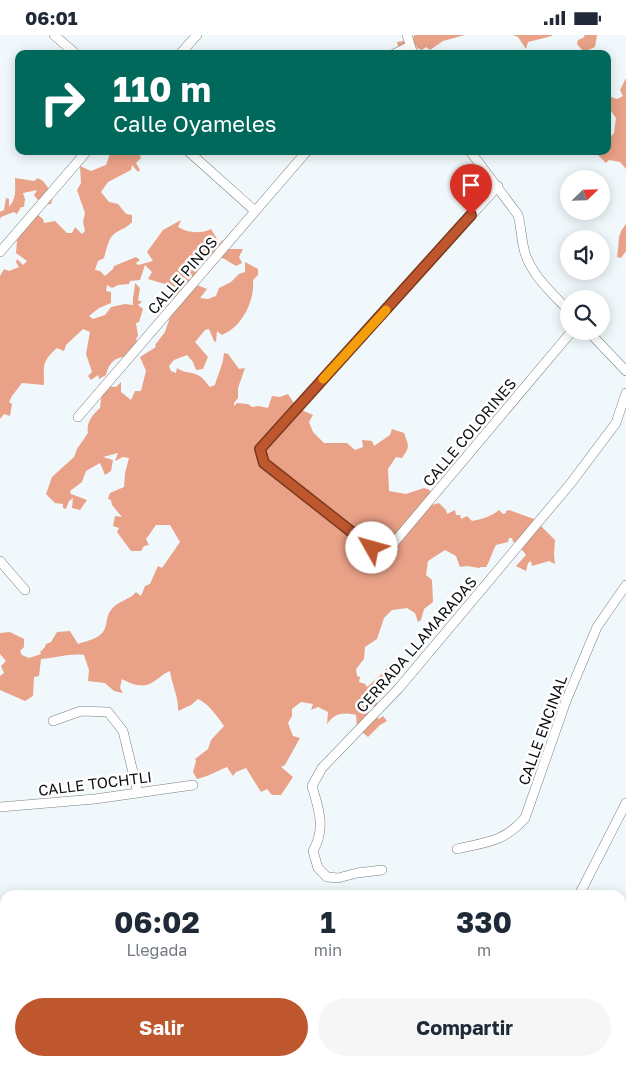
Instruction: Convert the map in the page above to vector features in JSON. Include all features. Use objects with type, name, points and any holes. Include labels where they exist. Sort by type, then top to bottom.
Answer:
[{"type":"street","points":[[54,35],[71,50]]},
{"type":"street","points":[[184,50],[197,35]]},
{"type":"street","points":[[407,35],[412,50]]},
{"type":"street","points":[[0,252],[84,155]]},
{"type":"street","points":[[192,155],[255,211]]},
{"type":"street","name":"CALLE PINOS","points":[[78,417],[304,155]]},
{"type":"street","points":[[473,155],[518,215],[522,227],[524,250],[531,266],[560,302]]},
{"type":"street","name":"CALLE COLORINES","points":[[498,186],[260,449],[264,463],[372,548],[387,551],[564,340]]},
{"type":"street","points":[[597,340],[626,371]]},
{"type":"street","name":"CERRADA LLAMARADAS","points":[[382,871],[357,873],[338,878],[327,877],[318,868],[313,851],[319,840],[322,823],[312,786],[322,767],[399,688],[571,483],[616,423],[626,393]]},
{"type":"street","points":[[0,561],[25,590]]},
{"type":"street","name":"CALLE ENCINAL","points":[[457,849],[496,840],[514,830],[525,818],[566,701],[597,627],[626,585]]},
{"type":"street","points":[[53,721],[81,711],[108,712],[123,731],[138,793]]},
{"type":"street","name":"CALLE TOCHTLI","points":[[0,807],[95,799],[193,785]]},
{"type":"street","points":[[582,890],[626,803]]},
{"type":"shaded area","points":[[414,35],[465,35],[443,41],[430,50],[426,47],[422,50],[417,48],[416,45],[408,46],[410,50],[399,50],[397,42],[413,40]]},
{"type":"shaded area","points":[[513,35],[552,36],[528,42],[526,49],[518,37]]},
{"type":"shaded area","points":[[585,35],[597,35],[595,47],[582,50],[577,44],[578,40]]},
{"type":"shaded area","points":[[626,78],[626,169],[620,162],[609,160],[606,163],[598,155],[611,155],[611,136],[614,133],[616,118],[611,111],[611,97],[617,99],[623,96],[620,90]]},
{"type":"shaded area","points":[[110,155],[140,155],[141,158],[136,163],[140,170],[138,172],[132,165],[131,170],[108,182],[101,192],[109,202],[118,204],[126,214],[132,215],[132,222],[112,236],[104,258],[98,261],[95,270],[100,271],[105,276],[114,266],[136,257],[140,260],[136,263],[138,265],[153,261],[147,252],[163,230],[181,220],[178,227],[182,229],[190,232],[199,232],[211,229],[220,244],[222,240],[229,249],[243,249],[239,257],[242,263],[236,266],[215,256],[199,260],[197,285],[207,289],[200,298],[208,299],[216,296],[219,288],[245,272],[245,262],[258,269],[258,275],[253,280],[252,296],[249,305],[236,326],[222,335],[217,331],[216,342],[209,329],[205,330],[195,342],[208,357],[203,369],[196,370],[193,362],[187,355],[174,360],[169,366],[171,371],[176,373],[177,368],[198,375],[210,387],[215,385],[224,353],[228,354],[239,369],[245,368],[238,388],[238,398],[234,406],[237,403],[248,404],[252,407],[268,408],[272,396],[280,397],[288,394],[297,408],[313,415],[309,422],[313,432],[324,443],[347,443],[355,450],[363,447],[362,440],[372,441],[374,446],[390,435],[392,429],[404,433],[408,448],[402,458],[396,457],[388,469],[389,491],[406,494],[424,488],[430,490],[430,495],[438,494],[432,505],[439,503],[446,510],[447,514],[455,510],[456,515],[460,515],[461,519],[467,516],[472,521],[486,517],[499,510],[503,514],[509,510],[534,519],[542,519],[541,526],[555,540],[555,564],[549,561],[532,566],[531,561],[528,563],[526,571],[516,566],[526,555],[517,543],[513,542],[512,538],[509,538],[508,542],[496,545],[486,567],[460,567],[456,556],[445,550],[428,561],[426,575],[432,580],[433,602],[424,609],[421,620],[418,622],[415,613],[407,608],[392,610],[384,618],[377,639],[365,647],[364,659],[356,669],[357,676],[360,677],[359,682],[367,687],[384,672],[388,665],[390,671],[371,691],[372,695],[377,697],[377,707],[370,706],[368,714],[372,714],[379,719],[383,716],[387,721],[368,737],[357,728],[356,715],[340,714],[327,724],[328,712],[318,707],[311,710],[313,704],[301,702],[292,709],[292,716],[288,723],[293,736],[300,738],[285,765],[281,767],[293,777],[281,795],[272,795],[267,789],[261,792],[246,768],[236,772],[233,776],[227,767],[197,779],[193,772],[195,759],[208,749],[211,740],[224,726],[216,714],[198,699],[191,705],[178,711],[170,671],[145,685],[133,684],[122,679],[120,688],[123,693],[114,691],[105,683],[88,681],[89,670],[84,655],[68,655],[41,659],[39,676],[34,677],[33,696],[25,701],[0,690],[0,676],[4,673],[1,666],[6,661],[0,654],[0,633],[10,632],[24,639],[24,647],[20,651],[22,655],[29,658],[41,654],[40,652],[46,644],[51,642],[57,632],[70,631],[78,644],[94,639],[103,631],[109,614],[114,607],[136,592],[141,596],[145,586],[150,584],[158,566],[162,568],[180,542],[170,525],[156,525],[146,539],[149,545],[144,546],[141,551],[131,551],[117,532],[119,528],[113,526],[115,516],[122,517],[112,505],[111,500],[108,499],[110,493],[124,487],[129,458],[123,457],[115,461],[118,453],[103,457],[113,460],[111,471],[105,475],[100,463],[86,471],[82,482],[70,491],[71,494],[87,500],[80,510],[72,508],[73,498],[69,501],[66,509],[63,508],[63,504],[55,503],[46,494],[52,477],[74,457],[88,433],[90,419],[100,408],[104,386],[116,387],[121,382],[121,392],[131,400],[135,391],[141,391],[146,371],[140,357],[156,347],[155,345],[165,332],[172,311],[174,294],[168,285],[148,279],[152,272],[145,265],[140,280],[130,281],[129,284],[118,285],[112,288],[107,285],[106,291],[111,292],[111,303],[99,308],[89,316],[93,319],[105,315],[111,307],[125,304],[133,305],[135,283],[140,288],[138,300],[142,302],[138,305],[143,309],[139,322],[136,323],[138,336],[136,339],[142,349],[134,358],[124,357],[116,359],[110,365],[106,375],[99,379],[98,375],[91,380],[88,376],[92,372],[86,354],[90,332],[83,329],[66,345],[64,351],[57,348],[48,357],[44,365],[44,385],[22,383],[9,402],[12,404],[10,416],[4,414],[0,419],[0,276],[4,269],[9,271],[19,267],[16,262],[17,259],[23,265],[27,261],[16,253],[17,241],[13,233],[25,219],[24,217],[34,212],[43,219],[44,223],[55,221],[67,233],[72,233],[75,227],[82,234],[85,231],[83,222],[85,213],[77,190],[81,183],[80,166],[91,171],[106,165]]},
{"type":"shaded area","points":[[15,178],[34,181],[38,178],[49,189],[55,189],[51,204],[42,205],[34,195],[37,190],[23,193],[25,199],[24,207],[21,207],[17,214],[14,212],[0,219],[0,212],[4,210],[6,198],[9,199],[9,207],[13,200]]},
{"type":"shaded area","points":[[626,224],[626,251],[621,258],[617,257],[619,239]]},
{"type":"slow traffic","points":[[323,379],[386,310]]},
{"type":"route","points":[[372,548],[264,463],[260,449],[471,215]]}]
